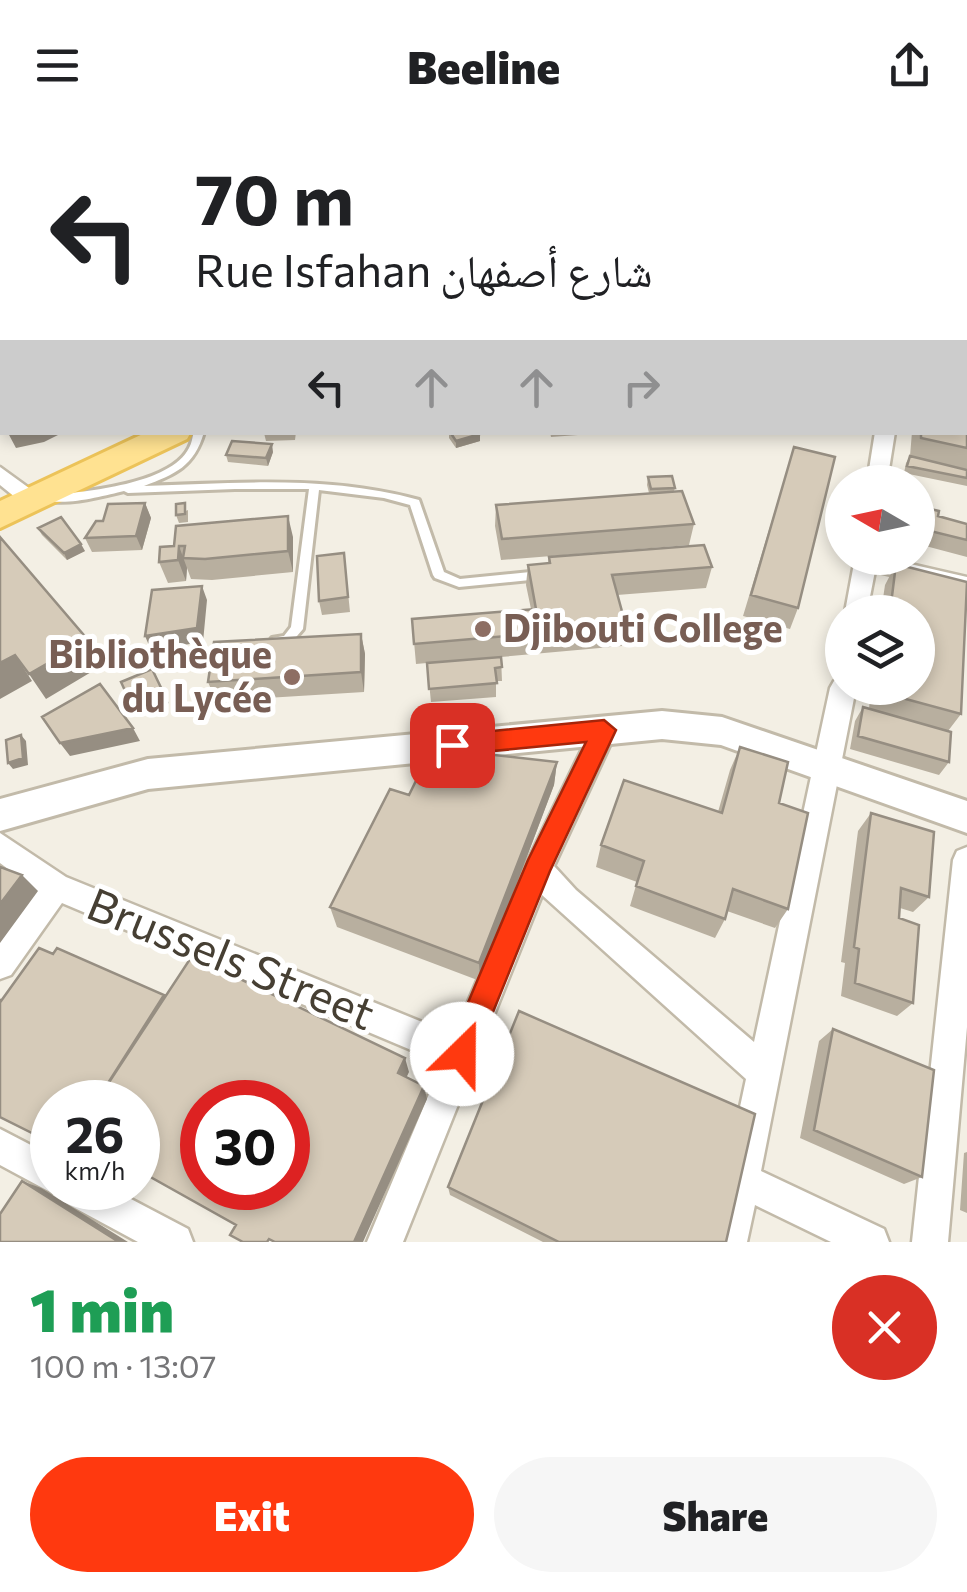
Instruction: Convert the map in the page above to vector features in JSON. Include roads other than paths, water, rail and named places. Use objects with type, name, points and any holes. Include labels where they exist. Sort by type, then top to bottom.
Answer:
[{"type":"main road","points":[[10,494],[124,435]]},
{"type":"main road","points":[[10,494],[167,435]]},
{"type":"street","points":[[879,465],[884,435]]},
{"type":"street","points":[[926,575],[967,586]]},
{"type":"street","points":[[730,1242],[841,705]]},
{"type":"street","points":[[0,815],[148,774],[662,725],[722,730],[967,817]]},
{"type":"street","points":[[385,1242],[538,869],[604,730]]},
{"type":"street","name":"Brussels Street","points":[[0,846],[56,887],[462,1054]]},
{"type":"street","points":[[930,1242],[967,860]]},
{"type":"street","points":[[538,869],[566,900],[766,1075]]},
{"type":"street","points":[[0,964],[56,887]]},
{"type":"street","points":[[0,1146],[30,1163]]},
{"type":"street","points":[[744,1181],[870,1242]]},
{"type":"street","points":[[116,1210],[176,1242]]},
{"type":"lane","points":[[128,490],[187,459],[199,446],[200,435]]},
{"type":"lane","points":[[10,494],[314,489],[385,492],[415,503],[439,575],[459,582],[556,573]]},
{"type":"lane","points":[[268,641],[288,640],[296,629],[314,489]]},
{"type":"place","name":"Djibouti College","points":[[483,629]]},
{"type":"place","name":"Bibliothèque du Lycée","points":[[292,677]]}]
